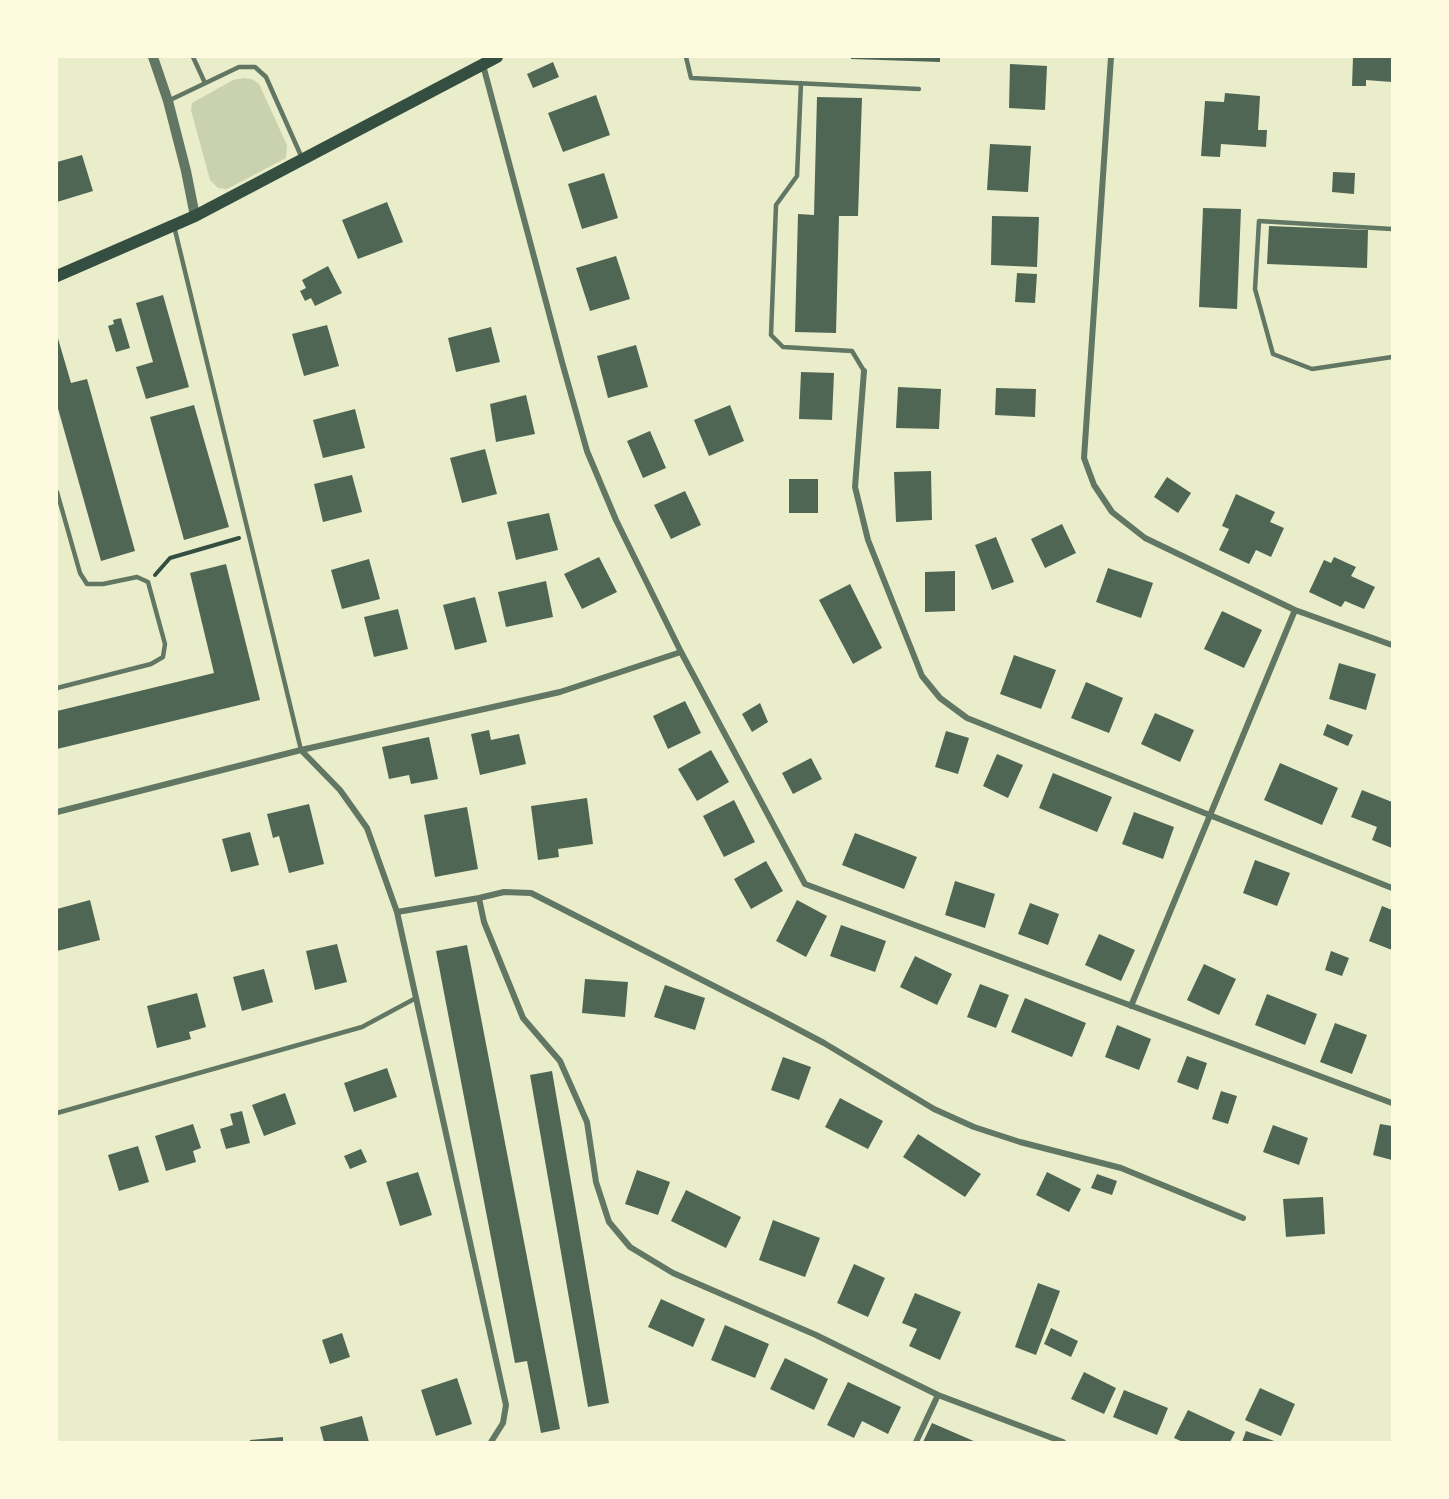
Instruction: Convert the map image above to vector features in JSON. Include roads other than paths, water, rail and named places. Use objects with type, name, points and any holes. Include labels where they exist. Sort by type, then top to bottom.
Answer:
[{"type":"main road","points":[[57,276],[195,216],[497,57]]},
{"type":"street","points":[[153,57],[168,101],[195,216]]},
{"type":"street","points":[[1111,57],[1084,458],[1094,485],[1112,512],[1145,538],[1295,610],[1392,645]]},
{"type":"street","points":[[483,64],[561,362],[587,452],[616,520],[681,652],[805,884],[1392,1102]]},
{"type":"street","points":[[864,371],[855,487],[868,540],[922,676],[940,698],[967,718],[1392,888]]},
{"type":"street","points":[[1131,1006],[1295,610]]},
{"type":"street","points":[[57,812],[300,750],[560,692],[681,652]]},
{"type":"street","points":[[300,750],[340,790],[367,828],[397,912],[506,1405],[503,1423],[491,1442]]},
{"type":"street","points":[[397,912],[504,892],[531,892],[797,1029],[934,1109],[1020,1142],[1121,1168],[1243,1218]]},
{"type":"street","points":[[479,898],[484,922],[523,1018],[560,1061],[587,1122],[596,1182],[609,1222],[630,1247],[673,1273],[816,1335],[938,1395],[1063,1442]]},
{"type":"street","points":[[916,1442],[938,1395]]},
{"type":"lane","points":[[194,57],[205,83]]},
{"type":"lane","points":[[686,57],[691,78],[919,88]]},
{"type":"lane","points":[[168,101],[239,67],[255,67],[266,77],[302,159]]},
{"type":"lane","points":[[801,83],[797,176],[776,205],[771,335],[783,347],[852,351],[864,371]]},
{"type":"lane","points":[[1392,229],[1258,221],[1255,289],[1273,354],[1312,369],[1392,357]]},
{"type":"lane","points":[[174,226],[300,750]]},
{"type":"lane","points":[[57,492],[80,573],[87,584],[103,584],[137,577],[148,582],[165,644],[163,657],[151,664],[57,688]]},
{"type":"lane","points":[[57,1113],[362,1027],[416,998]]}]
